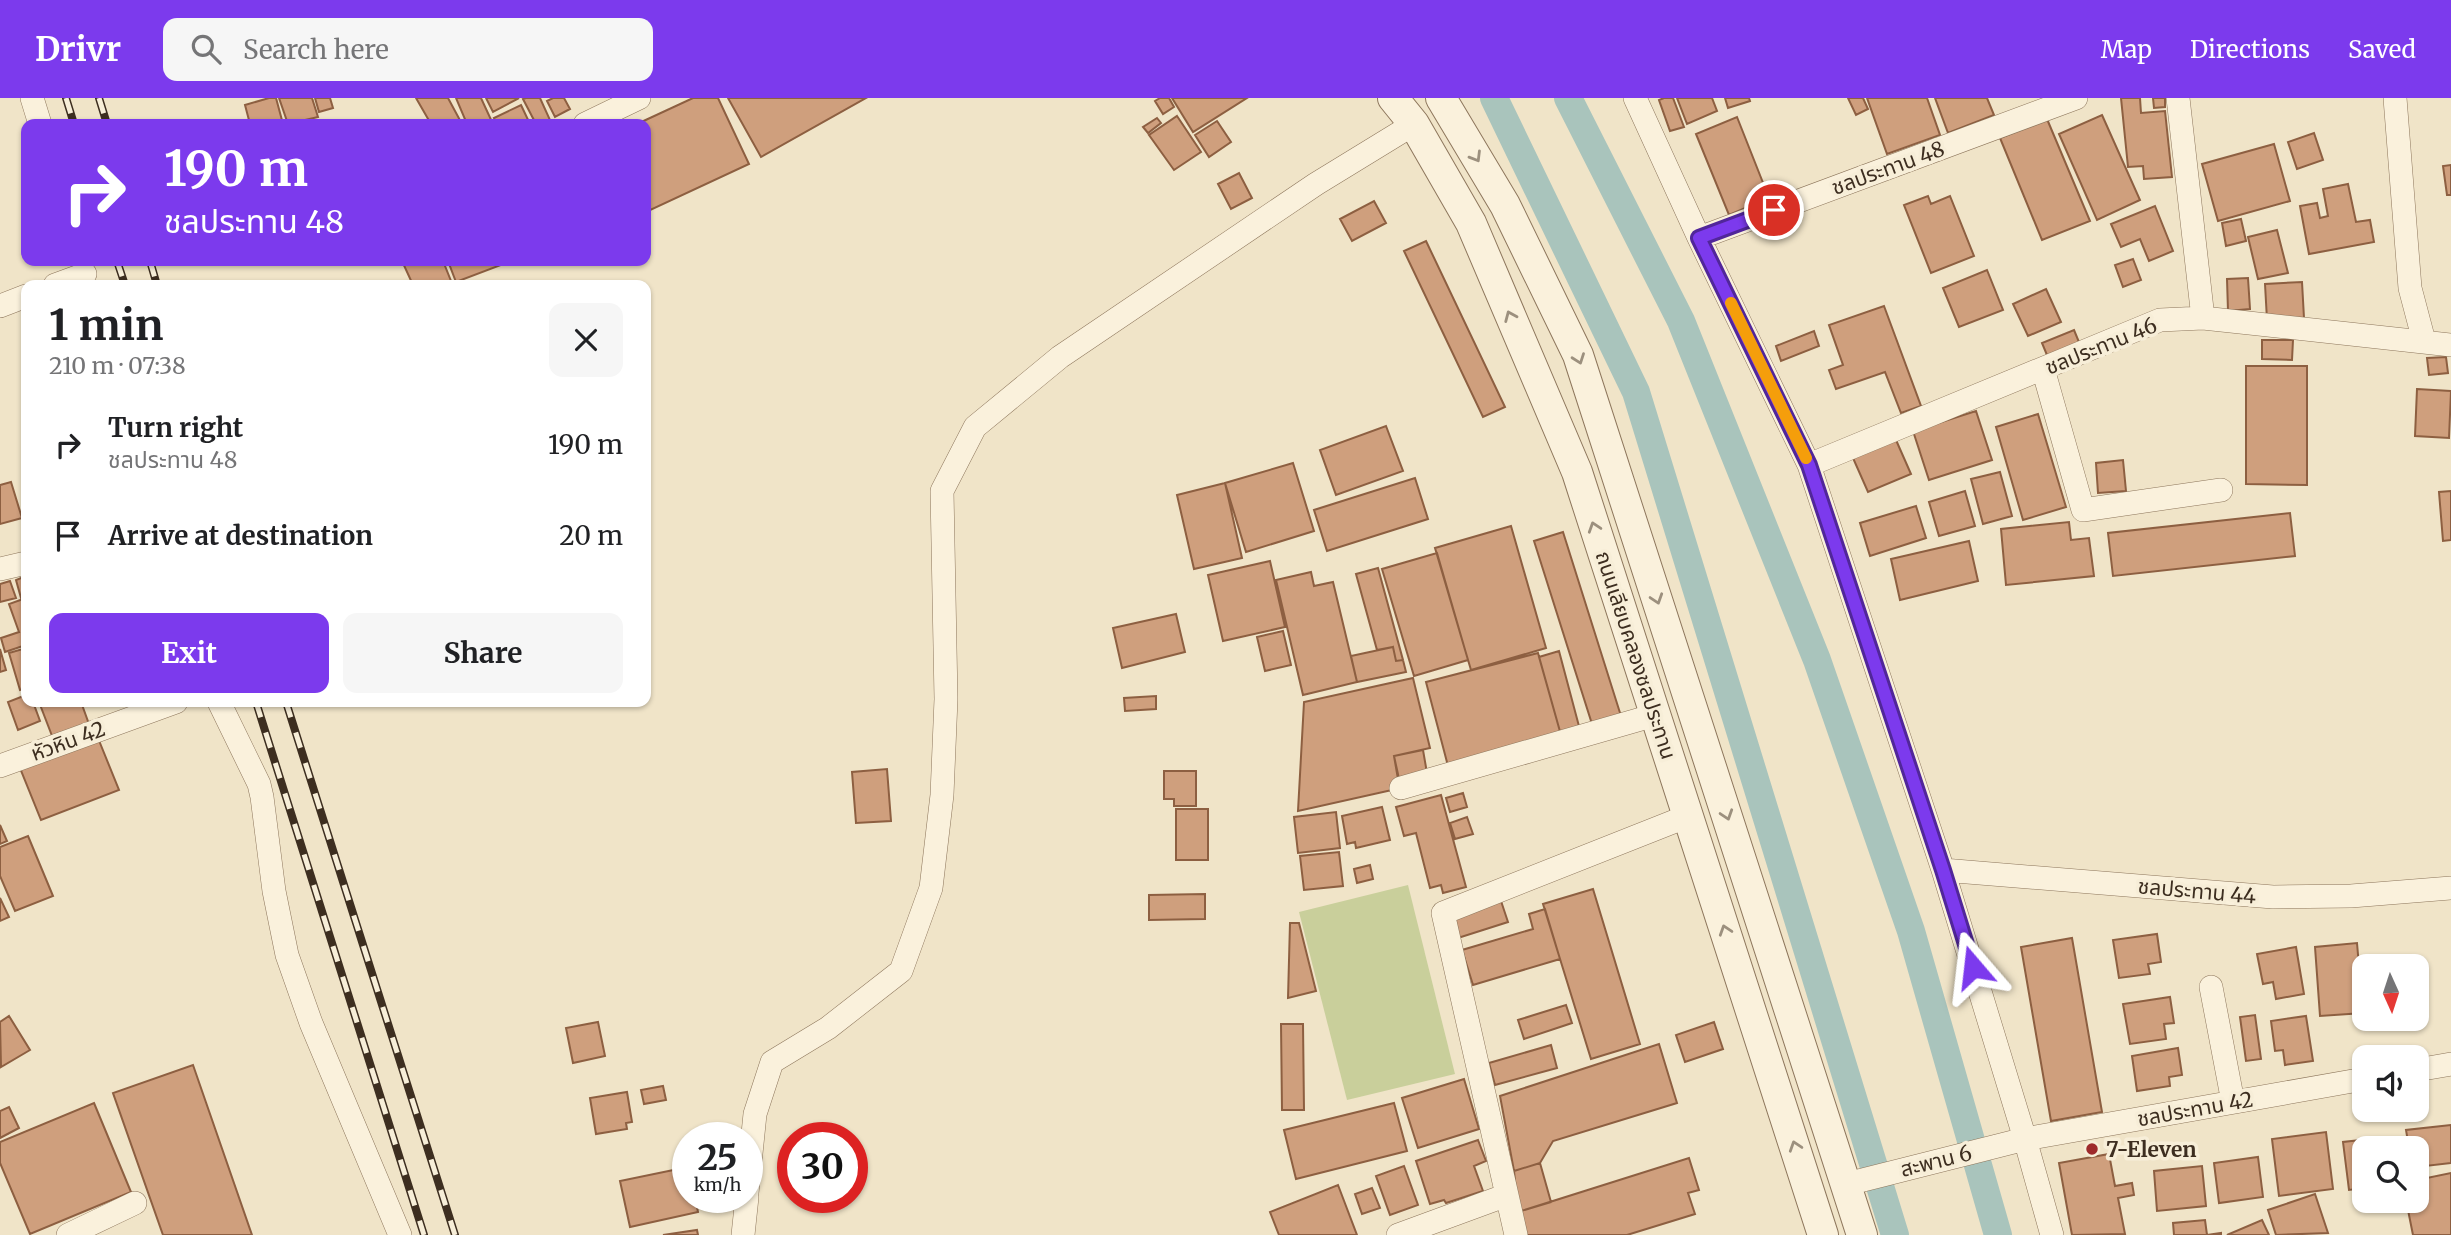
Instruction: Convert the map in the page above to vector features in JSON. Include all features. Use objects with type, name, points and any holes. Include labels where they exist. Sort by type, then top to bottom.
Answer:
[{"type":"street","points":[[32,98],[38,119]]},
{"type":"street","points":[[595,119],[639,98]]},
{"type":"street","name":"ถนนเลียบคลองชลประทาน","points":[[1394,98],[1414,124],[1471,223],[1577,472],[1823,1235]]},
{"type":"street","name":"ถนนเลียบคลองชลประทาน","points":[[1441,98],[1504,205],[1578,355],[1862,1235]]},
{"type":"street","points":[[1635,98],[1699,238],[1809,465],[1943,870],[2052,1235]]},
{"type":"street","name":"ชลประทาน 48","points":[[1699,238],[2076,98]]},
{"type":"street","points":[[2178,98],[2203,318]]},
{"type":"street","points":[[2395,98],[2410,288],[2424,341]]},
{"type":"street","points":[[754,1122],[772,1062],[828,1028],[901,971],[931,888],[942,796],[946,699],[942,491],[975,427],[1060,357],[1316,184],[1414,124]]},
{"type":"street","points":[[68,280],[85,273]]},
{"type":"street","points":[[0,306],[21,298]]},
{"type":"street","name":"ชลประทาน 46","points":[[1809,465],[2160,320],[2203,318],[2451,345]]},
{"type":"street","points":[[2043,369],[2082,510],[2221,490]]},
{"type":"street","points":[[0,569],[21,564]]},
{"type":"street","name":"หัวหิน 42","points":[[0,766],[162,707]]},
{"type":"street","points":[[221,707],[262,797],[274,891],[287,955],[311,1023],[400,1235]]},
{"type":"street","points":[[1401,788],[1655,715]]},
{"type":"street","points":[[1516,1235],[1444,914],[1688,816]]},
{"type":"street","name":"ชลประทาน 44","points":[[1943,870],[2273,897],[2351,896],[2451,888]]},
{"type":"street","points":[[2211,987],[2233,1102]]},
{"type":"street","points":[[2429,1068],[2451,1064]]},
{"type":"street","name":"ชลประทาน 42","points":[[2025,1139],[2352,1081]]},
{"type":"street","name":"สะพาน 6","points":[[1847,1184],[2025,1139]]},
{"type":"street","points":[[1810,1193],[1847,1184]]},
{"type":"street","points":[[1398,1235],[1507,1195]]},
{"type":"street","points":[[68,1235],[135,1203]]},
{"type":"street","points":[[743,1235],[745,1213]]},
{"type":"green space","points":[[1408,885],[1455,1074],[1347,1100],[1299,912]]},
{"type":"building","points":[[276,98],[282,119],[249,119],[245,105]]},
{"type":"building","points":[[279,98],[312,98],[318,117],[286,119]]},
{"type":"building","points":[[315,98],[330,98],[333,108],[319,112]]},
{"type":"building","points":[[416,98],[448,98],[459,119],[428,119]]},
{"type":"building","points":[[456,98],[481,98],[491,119],[465,119]]},
{"type":"building","points":[[486,98],[519,98],[493,112]]},
{"type":"building","points":[[540,98],[550,119],[533,119],[523,99]]},
{"type":"building","points":[[564,98],[570,109],[555,117],[547,101]]},
{"type":"building","points":[[693,98],[718,98],[749,164],[651,210],[651,119],[648,119]]},
{"type":"building","points":[[728,98],[866,98],[761,157]]},
{"type":"building","points":[[1169,98],[1174,107],[1163,114],[1155,101]]},
{"type":"building","points":[[1172,98],[1247,98],[1193,132]]},
{"type":"building","points":[[1673,98],[1684,127],[1670,131],[1659,100]]},
{"type":"building","points":[[1677,98],[1712,98],[1717,111],[1687,124]]},
{"type":"building","points":[[1725,98],[1749,98],[1750,101],[1728,108]]},
{"type":"building","points":[[1848,98],[1863,98],[1868,109],[1856,115]]},
{"type":"building","points":[[1867,98],[1927,98],[1940,135],[1887,154]]},
{"type":"building","points":[[1935,98],[1987,98],[1994,115],[1948,133]]},
{"type":"building","points":[[2121,98],[2140,98],[2141,113],[2165,111],[2172,177],[2144,179],[2143,166],[2128,167]]},
{"type":"building","points":[[2153,98],[2165,98],[2165,107],[2154,108]]},
{"type":"building","points":[[521,105],[528,119],[494,119]]},
{"type":"building","points":[[2102,115],[2140,200],[2097,220],[2059,134]]},
{"type":"building","points":[[1177,116],[1201,152],[1174,170],[1149,135]]},
{"type":"building","points":[[1737,117],[1769,198],[1729,215],[1696,134]]},
{"type":"building","points":[[1157,118],[1161,123],[1148,133],[1143,127]]},
{"type":"building","points":[[2047,119],[2090,221],[2042,240],[2000,138]]},
{"type":"building","points":[[1217,121],[1231,142],[1209,157],[1195,135]]},
{"type":"building","points":[[2314,133],[2323,160],[2297,169],[2288,142]]},
{"type":"building","points":[[2274,144],[2290,201],[2218,221],[2202,164]]},
{"type":"building","points":[[2451,165],[2451,195],[2447,195],[2443,166]]},
{"type":"building","points":[[1239,173],[1252,198],[1231,209],[1218,184]]},
{"type":"building","points":[[2348,184],[2356,222],[2370,220],[2374,242],[2309,254],[2300,206],[2317,203],[2320,218],[2328,216],[2323,189]]},
{"type":"building","points":[[1928,196],[1931,204],[1950,196],[1974,256],[1931,273],[1904,205]]},
{"type":"building","points":[[1374,201],[1386,223],[1352,241],[1340,219]]},
{"type":"building","points":[[2155,206],[2173,251],[2149,261],[2140,239],[2121,247],[2111,224]]},
{"type":"building","points":[[2241,219],[2246,241],[2226,246],[2222,223]]},
{"type":"building","points":[[2277,230],[2288,273],[2258,279],[2248,237]]},
{"type":"building","points":[[1426,241],[1505,407],[1483,417],[1404,251]]},
{"type":"building","points":[[2133,259],[2141,280],[2123,287],[2115,265]]},
{"type":"building","points":[[404,266],[445,266],[451,280],[411,280]]},
{"type":"building","points":[[450,266],[498,266],[461,280],[455,280]]},
{"type":"building","points":[[1987,270],[2003,310],[1959,327],[1943,288]]},
{"type":"building","points":[[2248,278],[2250,309],[2228,311],[2227,279]]},
{"type":"building","points":[[2302,282],[2304,318],[2267,320],[2265,284]]},
{"type":"building","points":[[2046,289],[2061,322],[2028,336],[2013,304]]},
{"type":"building","points":[[1884,306],[1921,406],[1901,413],[1885,372],[1836,389],[1829,370],[1843,365],[1829,325]]},
{"type":"building","points":[[2074,330],[2081,347],[2049,360],[2042,343]]},
{"type":"building","points":[[1814,331],[1819,346],[1781,361],[1776,346]]},
{"type":"building","points":[[2262,340],[2293,340],[2292,360],[2262,359]]},
{"type":"building","points":[[2446,357],[2448,373],[2429,375],[2427,358]]},
{"type":"building","points":[[2246,366],[2307,366],[2307,485],[2246,484]]},
{"type":"building","points":[[2417,389],[2451,391],[2449,438],[2415,436]]},
{"type":"building","points":[[1976,411],[1992,460],[1929,480],[1913,431]]},
{"type":"building","points":[[2038,414],[2066,507],[2023,520],[1996,427]]},
{"type":"building","points":[[1386,426],[1403,471],[1336,495],[1320,450]]},
{"type":"building","points":[[1896,440],[1911,474],[1868,492],[1853,458]]},
{"type":"building","points":[[2123,460],[2126,491],[2098,493],[2096,463]]},
{"type":"building","points":[[1293,463],[1314,531],[1246,552],[1225,483]]},
{"type":"building","points":[[2000,472],[2012,516],[1983,524],[1971,479]]},
{"type":"building","points":[[1415,478],[1428,519],[1327,551],[1314,510]]},
{"type":"building","points":[[11,482],[21,518],[0,524],[0,485]]},
{"type":"building","points":[[1225,483],[1242,558],[1194,569],[1177,495]]},
{"type":"building","points":[[1965,491],[1975,526],[1939,536],[1929,502]]},
{"type":"building","points":[[2451,491],[2451,540],[2443,541],[2439,492]]},
{"type":"building","points":[[1916,506],[1926,538],[1870,556],[1860,523]]},
{"type":"building","points":[[2290,513],[2295,556],[2113,576],[2108,533]]},
{"type":"building","points":[[2069,522],[2071,540],[2089,538],[2094,576],[2006,585],[2001,529]]},
{"type":"building","points":[[1511,526],[1546,648],[1471,670],[1435,548]]},
{"type":"building","points":[[1563,532],[1621,716],[1592,724],[1534,541]]},
{"type":"building","points":[[1969,541],[1978,581],[1900,600],[1891,559]]},
{"type":"building","points":[[1437,553],[1468,660],[1414,676],[1382,569]]},
{"type":"building","points":[[1270,561],[1285,627],[1223,641],[1208,575]]},
{"type":"building","points":[[1378,568],[1403,660],[1396,661],[1393,647],[1377,650],[1356,574]]},
{"type":"building","points":[[1311,572],[1314,586],[1333,582],[1357,682],[1303,695],[1276,580]]},
{"type":"building","points":[[21,578],[21,598],[16,580]]},
{"type":"building","points":[[10,581],[16,598],[0,602],[0,584]]},
{"type":"building","points":[[21,600],[21,647],[5,652],[1,638],[19,632],[9,604]]},
{"type":"building","points":[[1176,614],[1185,652],[1122,668],[1113,628]]},
{"type":"building","points":[[1283,631],[1291,665],[1265,671],[1257,637]]},
{"type":"building","points":[[1393,647],[1396,661],[1403,660],[1406,672],[1357,682],[1351,656]]},
{"type":"building","points":[[0,649],[6,670],[0,672]]},
{"type":"building","points":[[21,649],[20,690],[9,653]]},
{"type":"building","points":[[1559,651],[1580,730],[1561,735],[1539,657]]},
{"type":"building","points":[[1538,653],[1561,735],[1448,766],[1426,682]]},
{"type":"building","points":[[1413,678],[1430,748],[1394,756],[1401,788],[1298,811],[1304,702]]},
{"type":"building","points":[[1156,696],[1156,709],[1125,711],[1124,698]]},
{"type":"building","points":[[21,697],[21,707],[35,707],[40,721],[18,730],[8,702]]},
{"type":"building","points":[[41,707],[83,707],[90,727],[54,741]]},
{"type":"building","points":[[98,738],[119,790],[41,820],[20,768]]},
{"type":"building","points":[[1423,750],[1427,773],[1398,779],[1394,756]]},
{"type":"building","points":[[887,769],[891,821],[856,823],[852,772]]},
{"type":"building","points":[[1164,771],[1196,771],[1196,806],[1174,806],[1174,799],[1164,799]]},
{"type":"building","points":[[1463,793],[1467,807],[1450,812],[1446,798]]},
{"type":"building","points":[[1441,795],[1466,887],[1443,893],[1441,885],[1430,888],[1416,833],[1404,836],[1396,807]]},
{"type":"building","points":[[1382,807],[1390,840],[1356,848],[1355,842],[1347,844],[1342,816]]},
{"type":"building","points":[[1176,809],[1208,809],[1208,860],[1176,860]]},
{"type":"building","points":[[1336,812],[1340,848],[1298,853],[1294,817]]},
{"type":"building","points":[[1467,817],[1473,834],[1455,839],[1450,823]]},
{"type":"building","points":[[0,825],[7,841],[0,844]]},
{"type":"building","points":[[28,836],[53,896],[15,911],[0,876],[0,847]]},
{"type":"building","points":[[1339,852],[1343,886],[1304,890],[1300,856]]},
{"type":"building","points":[[1370,865],[1373,879],[1357,883],[1354,869]]},
{"type":"building","points":[[1593,889],[1640,1044],[1591,1059],[1543,904]]},
{"type":"building","points":[[1205,894],[1205,919],[1149,920],[1149,895]]},
{"type":"building","points":[[0,898],[9,917],[0,921]]},
{"type":"building","points":[[1500,898],[1508,922],[1458,938],[1451,914]]},
{"type":"building","points":[[1545,909],[1560,959],[1473,985],[1462,950],[1533,929],[1529,914]]},
{"type":"building","points":[[1290,923],[1299,923],[1316,991],[1288,998]]},
{"type":"building","points":[[2157,934],[2161,962],[2148,964],[2150,974],[2119,978],[2113,940]]},
{"type":"building","points":[[2072,938],[2102,1112],[2051,1121],[2021,947]]},
{"type":"building","points":[[2357,943],[2358,954],[2352,954],[2352,1014],[2320,1016],[2315,947]]},
{"type":"building","points":[[2296,947],[2304,994],[2276,999],[2273,982],[2263,984],[2257,954]]},
{"type":"building","points":[[2170,997],[2174,1023],[2164,1024],[2166,1039],[2130,1044],[2123,1004]]},
{"type":"building","points":[[1566,1005],[1572,1023],[1524,1039],[1518,1020]]},
{"type":"building","points":[[2255,1015],[2261,1059],[2246,1061],[2240,1017]]},
{"type":"building","points":[[9,1016],[30,1050],[1,1067],[0,1022]]},
{"type":"building","points":[[2306,1016],[2313,1061],[2285,1065],[2283,1050],[2275,1051],[2271,1021]]},
{"type":"building","points":[[598,1022],[605,1056],[573,1063],[566,1028]]},
{"type":"building","points":[[1714,1022],[1723,1049],[1685,1062],[1676,1035]]},
{"type":"building","points":[[1281,1024],[1303,1024],[1304,1110],[1282,1110]]},
{"type":"building","points":[[1659,1044],[1677,1103],[1553,1141],[1540,1163],[1514,1171],[1500,1096]]},
{"type":"building","points":[[1551,1045],[1557,1068],[1495,1085],[1489,1063]]},
{"type":"building","points":[[2178,1048],[2182,1075],[2169,1077],[2170,1086],[2137,1091],[2132,1056]]},
{"type":"building","points":[[193,1065],[252,1235],[163,1235],[113,1093]]},
{"type":"building","points":[[1464,1079],[1479,1129],[1418,1148],[1402,1098]]},
{"type":"building","points":[[663,1086],[666,1100],[644,1104],[641,1090]]},
{"type":"building","points":[[627,1092],[632,1122],[626,1123],[627,1129],[596,1134],[590,1098]]},
{"type":"building","points":[[94,1103],[131,1192],[30,1234],[0,1163],[0,1142]]},
{"type":"building","points":[[1394,1103],[1407,1151],[1296,1179],[1284,1130]]},
{"type":"building","points":[[9,1107],[19,1128],[0,1138],[0,1111]]},
{"type":"building","points":[[2451,1125],[2451,1163],[2429,1166],[2429,1136],[2407,1136],[2406,1130]]},
{"type":"building","points":[[2326,1132],[2333,1189],[2279,1196],[2272,1139]]},
{"type":"building","points":[[1478,1140],[1486,1161],[1474,1166],[1483,1191],[1446,1203],[1444,1200],[1430,1204],[1416,1161]]},
{"type":"building","points":[[2352,1141],[2352,1190],[2349,1190],[2343,1142]]},
{"type":"building","points":[[2109,1154],[2115,1186],[2132,1183],[2134,1195],[2118,1198],[2125,1234],[2072,1235],[2059,1163]]},
{"type":"building","points":[[2258,1157],[2263,1197],[2219,1203],[2214,1163]]},
{"type":"building","points":[[1689,1158],[1699,1190],[1688,1193],[1695,1214],[1627,1235],[1525,1235],[1518,1212]]},
{"type":"building","points":[[1540,1163],[1551,1202],[1518,1212],[1514,1171]]},
{"type":"building","points":[[1404,1166],[1418,1205],[1390,1215],[1376,1176]]},
{"type":"building","points":[[2202,1166],[2206,1206],[2157,1211],[2154,1171]]},
{"type":"building","points":[[672,1170],[672,1213],[693,1213],[630,1227],[620,1181]]},
{"type":"building","points":[[2451,1173],[2451,1235],[2413,1235],[2409,1213],[2429,1213],[2429,1178]]},
{"type":"building","points":[[1338,1185],[1357,1235],[1279,1235],[1270,1212]]},
{"type":"building","points":[[1372,1188],[1380,1208],[1362,1214],[1355,1194]]},
{"type":"building","points":[[2315,1194],[2328,1233],[2276,1235],[2268,1210]]},
{"type":"building","points":[[2205,1220],[2207,1235],[2174,1235],[2173,1223]]},
{"type":"building","points":[[2262,1220],[2269,1235],[2227,1235]]},
{"type":"building","points":[[697,1230],[698,1235],[663,1235]]},
{"type":"waterway","points":[[1494,98],[1636,392],[1895,1235]]},
{"type":"waterway","points":[[1568,98],[1681,321],[1817,660],[1911,931],[1998,1235]]},
{"type":"railway","points":[[66,98],[72,119]]},
{"type":"railway","points":[[99,98],[105,119]]},
{"type":"railway","points":[[119,266],[123,280]]},
{"type":"railway","points":[[151,266],[156,280]]},
{"type":"railway","points":[[258,707],[424,1235]]},
{"type":"railway","points":[[288,707],[455,1235]]},
{"type":"slow traffic","points":[[1731,303],[1806,458]]},
{"type":"place","name":"7-Eleven","points":[[2092,1149]]},
{"type":"route","points":[[1774,210],[1699,238],[1809,465],[1973,967]]}]
